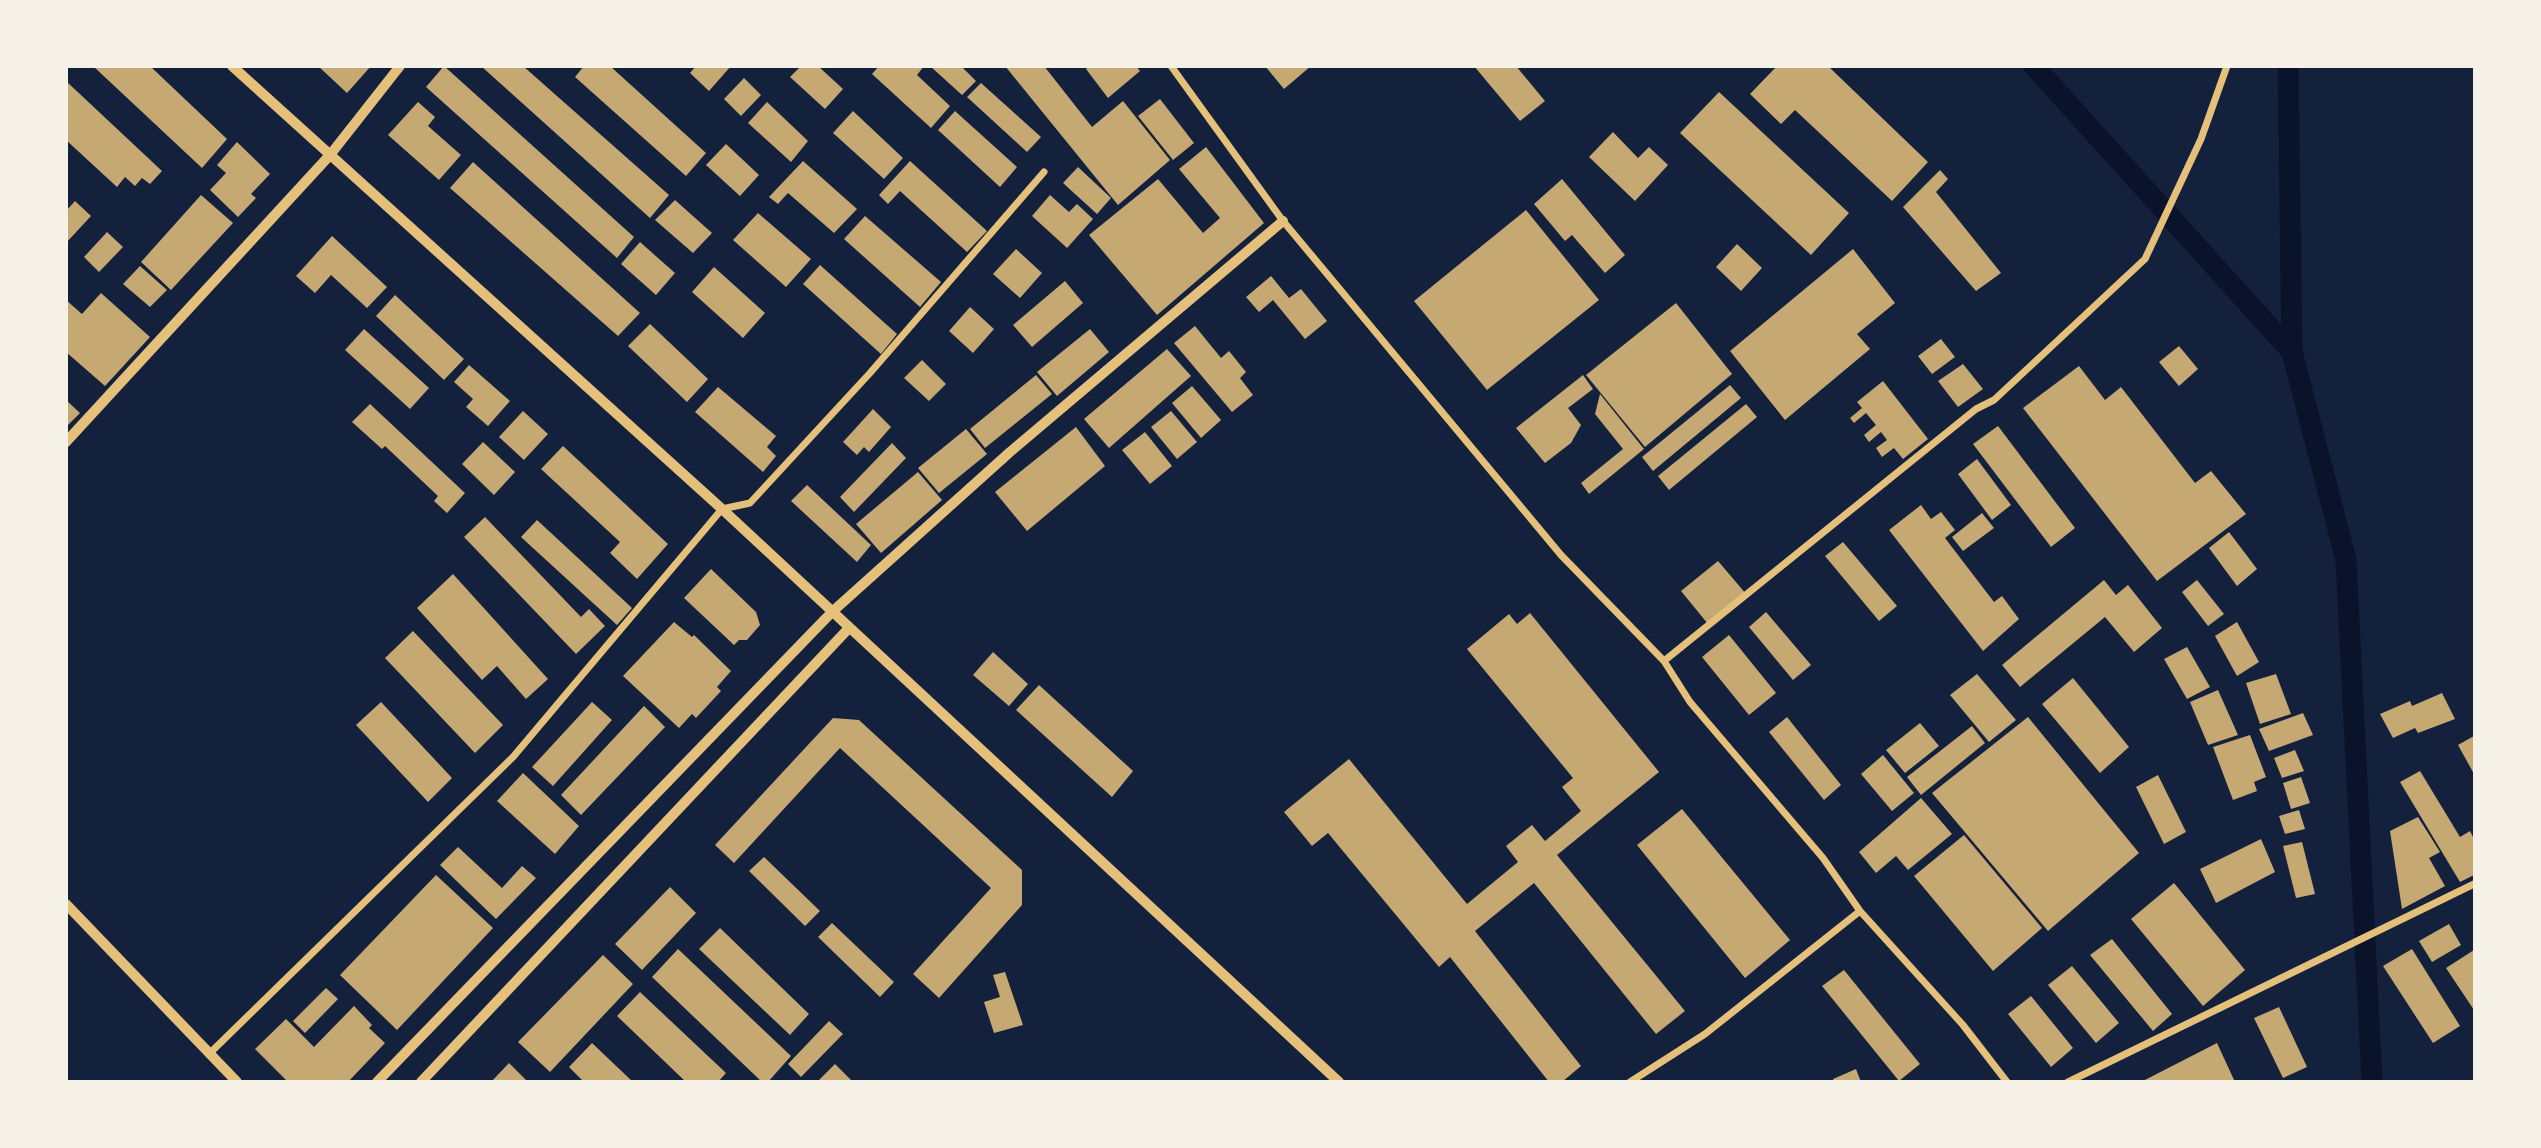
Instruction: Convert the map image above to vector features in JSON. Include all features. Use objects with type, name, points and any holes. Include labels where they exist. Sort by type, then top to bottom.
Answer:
[{"type":"street","points":[[232,66],[722,509],[1339,1082]]},
{"type":"street","points":[[66,442],[330,155],[400,66]]},
{"type":"street","points":[[1171,66],[1283,221],[1561,555],[1664,661],[1690,702],[1823,858],[1860,911],[1963,1025],[2007,1082]]},
{"type":"street","points":[[1664,661],[1976,409],[1994,400],[2145,259],[2201,139],[2227,66]]},
{"type":"street","points":[[210,1053],[513,757],[722,509],[750,503],[870,373],[1044,172]]},
{"type":"street","points":[[377,1082],[832,612],[1010,452],[1283,221]]},
{"type":"street","points":[[421,1082],[849,628]]},
{"type":"street","points":[[2068,1082],[2474,884]]},
{"type":"street","points":[[66,904],[237,1082]]},
{"type":"street","points":[[1630,1082],[1704,1034],[1860,911]]},
{"type":"building","points":[[93,66],[150,66],[227,139],[202,168]]},
{"type":"building","points":[[318,66],[371,66],[347,93]]},
{"type":"building","points":[[444,66],[634,237],[617,258],[426,87]]},
{"type":"building","points":[[481,66],[523,66],[669,195],[650,218]]},
{"type":"building","points":[[584,66],[610,66],[706,153],[686,176],[575,77]]},
{"type":"building","points":[[696,66],[731,66],[709,91],[690,73]]},
{"type":"building","points":[[801,66],[818,66],[843,89],[825,109],[790,77]]},
{"type":"building","points":[[879,66],[924,66],[917,75],[950,106],[931,128],[872,74]]},
{"type":"building","points":[[930,66],[961,66],[976,81],[962,95]]},
{"type":"building","points":[[1005,66],[1044,66],[1092,127],[1123,101],[1170,160],[1118,205]]},
{"type":"building","points":[[1089,66],[1136,66],[1140,71],[1108,98],[1086,69]]},
{"type":"building","points":[[1265,66],[1311,66],[1284,89]]},
{"type":"building","points":[[1474,66],[1516,66],[1545,101],[1520,121]]},
{"type":"building","points":[[1777,66],[1828,66],[1928,162],[1892,201],[1795,110],[1781,124],[1750,94]]},
{"type":"building","points":[[744,78],[761,95],[741,116],[724,99]]},
{"type":"building","points":[[66,81],[162,171],[150,184],[142,178],[135,186],[125,177],[117,187],[66,140]]},
{"type":"building","points":[[981,83],[1041,137],[1027,152],[967,97]]},
{"type":"building","points":[[1719,92],[1849,213],[1811,255],[1680,133]]},
{"type":"building","points":[[1160,99],[1194,143],[1173,160],[1138,116]]},
{"type":"building","points":[[418,102],[435,117],[428,126],[461,155],[439,180],[388,135]]},
{"type":"building","points":[[767,102],[808,141],[791,162],[748,123]]},
{"type":"building","points":[[853,111],[903,158],[884,179],[833,133]]},
{"type":"building","points":[[955,111],[1017,167],[1000,187],[938,130]]},
{"type":"building","points":[[1613,132],[1638,158],[1649,147],[1668,165],[1635,201],[1589,157]]},
{"type":"building","points":[[237,142],[270,174],[251,194],[256,198],[238,217],[210,190],[226,173],[217,165]]},
{"type":"building","points":[[726,144],[759,175],[740,196],[706,165]]},
{"type":"building","points":[[1206,147],[1264,223],[1157,315],[1089,235],[1158,179],[1203,233],[1220,218],[1179,169]]},
{"type":"building","points":[[803,161],[857,209],[834,233],[788,193],[778,204],[769,197]]},
{"type":"building","points":[[910,161],[987,231],[967,252],[900,191],[888,204],[879,195]]},
{"type":"building","points":[[473,162],[640,313],[618,336],[450,188]]},
{"type":"building","points":[[1078,167],[1111,198],[1097,214],[1063,183]]},
{"type":"building","points":[[1940,170],[1948,179],[1936,192],[2001,273],[1976,291],[1903,207]]},
{"type":"building","points":[[1562,179],[1625,255],[1605,273],[1572,235],[1565,241],[1534,204]]},
{"type":"building","points":[[201,195],[233,223],[171,290],[141,262]]},
{"type":"building","points":[[1050,195],[1069,212],[1077,204],[1093,219],[1067,248],[1032,216]]},
{"type":"building","points":[[675,200],[712,233],[693,253],[655,220]]},
{"type":"building","points":[[75,201],[91,216],[66,243],[66,211]]},
{"type":"building","points":[[1526,210],[1599,300],[1487,390],[1414,301]]},
{"type":"building","points":[[758,213],[811,259],[786,287],[733,240]]},
{"type":"building","points":[[865,216],[941,282],[920,307],[844,239]]},
{"type":"building","points":[[107,232],[123,247],[99,272],[84,257]]},
{"type":"building","points":[[332,236],[387,287],[367,308],[331,275],[315,293],[296,276]]},
{"type":"building","points":[[640,242],[675,273],[656,295],[621,264]]},
{"type":"building","points":[[1737,244],[1762,268],[1741,291],[1716,267]]},
{"type":"building","points":[[1016,249],[1042,273],[1020,298],[993,274]]},
{"type":"building","points":[[1853,249],[1895,303],[1857,334],[1870,349],[1785,420],[1730,351]]},
{"type":"building","points":[[820,265],[897,334],[881,354],[803,284]]},
{"type":"building","points":[[140,266],[167,290],[150,307],[123,284]]},
{"type":"building","points":[[714,267],[765,313],[743,338],[692,292]]},
{"type":"building","points":[[1271,276],[1289,298],[1301,289],[1327,321],[1305,339],[1273,300],[1259,312],[1246,297]]},
{"type":"building","points":[[1065,281],[1083,303],[1032,347],[1013,325]]},
{"type":"building","points":[[101,293],[150,337],[105,386],[66,352],[66,300],[82,314]]},
{"type":"building","points":[[395,295],[464,359],[444,380],[376,316]]},
{"type":"building","points":[[1676,303],[1732,374],[1645,447],[1586,375]]},
{"type":"building","points":[[970,307],[994,329],[973,353],[949,331]]},
{"type":"building","points":[[650,324],[708,379],[687,402],[628,346]]},
{"type":"building","points":[[1195,326],[1221,358],[1229,351],[1246,372],[1240,378],[1253,395],[1232,412],[1174,343]]},
{"type":"building","points":[[364,329],[429,388],[410,409],[345,350]]},
{"type":"building","points":[[1090,329],[1109,352],[1057,396],[1037,372]]},
{"type":"building","points":[[1941,339],[1955,357],[1932,374],[1918,356]]},
{"type":"building","points":[[2179,346],[2198,369],[2179,386],[2159,362]]},
{"type":"building","points":[[1167,349],[1191,376],[1109,448],[1084,419]]},
{"type":"building","points":[[922,360],[946,384],[929,401],[904,378]]},
{"type":"building","points":[[1963,364],[1983,389],[1958,407],[1938,381]]},
{"type":"building","points":[[469,365],[510,401],[488,426],[466,407],[473,399],[454,382]]},
{"type":"building","points":[[2079,366],[2105,400],[2121,387],[2195,483],[2211,471],[2246,514],[2157,581],[2023,408]]},
{"type":"building","points":[[1036,375],[1052,394],[985,448],[970,429]]},
{"type":"building","points":[[1583,375],[1593,389],[1568,408],[1581,425],[1571,443],[1545,463],[1516,428]]},
{"type":"building","points":[[1883,381],[1928,439],[1903,459],[1894,448],[1882,457],[1876,448],[1887,440],[1881,432],[1869,442],[1864,435],[1876,425],[1866,413],[1854,423],[1850,418],[1862,408],[1857,402]]},
{"type":"building","points":[[1730,385],[1741,398],[1653,471],[1642,457]]},
{"type":"building","points":[[1192,386],[1221,420],[1201,438],[1172,403]]},
{"type":"building","points":[[718,387],[776,436],[767,447],[776,456],[763,472],[695,412]]},
{"type":"building","points":[[1600,394],[1644,449],[1589,494],[1581,483],[1623,449],[1595,414]]},
{"type":"building","points":[[66,400],[80,413],[66,427]]},
{"type":"building","points":[[370,404],[465,493],[447,513],[434,501],[438,496],[385,446],[382,449],[352,422]]},
{"type":"building","points":[[1746,404],[1757,417],[1669,490],[1658,476]]},
{"type":"building","points":[[873,409],[891,427],[869,452],[864,447],[857,455],[843,442]]},
{"type":"building","points":[[523,411],[548,434],[524,460],[499,437]]},
{"type":"building","points":[[1171,411],[1197,442],[1177,459],[1151,427]]},
{"type":"building","points":[[1998,426],[2075,528],[2051,547],[1973,444]]},
{"type":"building","points":[[1076,427],[1105,466],[1027,531],[995,492]]},
{"type":"building","points":[[966,429],[987,454],[939,493],[918,468]]},
{"type":"building","points":[[1145,432],[1172,466],[1150,484],[1122,450]]},
{"type":"building","points":[[483,442],[515,472],[494,495],[462,464]]},
{"type":"building","points":[[892,443],[906,458],[854,512],[840,497]]},
{"type":"building","points":[[563,446],[668,544],[637,579],[610,553],[620,542],[541,469]]},
{"type":"building","points":[[1977,459],[2011,505],[1992,520],[1958,474]]},
{"type":"building","points":[[918,472],[942,500],[881,553],[856,524]]},
{"type":"building","points":[[807,485],[871,545],[857,562],[791,501]]},
{"type":"building","points":[[1921,505],[1931,519],[1941,512],[1955,530],[1945,538],[1994,602],[2002,596],[2019,619],[1983,651],[1889,530]]},
{"type":"building","points":[[1982,513],[1994,528],[1963,551],[1952,537]]},
{"type":"building","points":[[485,517],[581,617],[589,609],[605,626],[576,654],[464,537]]},
{"type":"building","points":[[537,520],[632,608],[617,625],[521,537]]},
{"type":"building","points":[[2229,532],[2257,569],[2237,586],[2209,548]]},
{"type":"building","points":[[1843,542],[1897,606],[1879,621],[1825,556]]},
{"type":"building","points":[[1718,561],[1747,595],[1708,624],[1681,591]]},
{"type":"building","points":[[711,569],[756,612],[760,625],[747,640],[739,640],[734,645],[684,598]]},
{"type":"building","points":[[453,574],[548,679],[526,699],[497,666],[482,680],[417,608]]},
{"type":"building","points":[[2104,580],[2116,595],[2128,585],[2162,628],[2134,652],[2105,617],[2020,687],[2002,665]]},
{"type":"building","points":[[2197,580],[2224,614],[2208,626],[2182,592]]},
{"type":"building","points":[[1766,612],[1811,665],[1793,680],[1749,627]]},
{"type":"building","points":[[1530,613],[1659,772],[1557,855],[1685,1011],[1656,1034],[1534,883],[1475,931],[1581,1066],[1562,1082],[1549,1082],[1450,957],[1439,967],[1328,833],[1312,846],[1284,812],[1349,759],[1467,904],[1518,862],[1506,846],[1532,825],[1545,841],[1581,811],[1562,787],[1573,778],[1467,649],[1509,614],[1517,624]]},
{"type":"building","points":[[674,622],[692,637],[694,635],[731,671],[717,687],[721,691],[696,718],[692,714],[679,728],[623,676]]},
{"type":"building","points":[[2237,622],[2259,662],[2237,676],[2215,636]]},
{"type":"building","points":[[413,631],[503,725],[475,753],[385,658]]},
{"type":"building","points":[[1729,635],[1776,693],[1749,715],[1702,657]]},
{"type":"building","points":[[2187,647],[2210,687],[2187,699],[2164,659]]},
{"type":"building","points":[[993,652],[1028,684],[1009,706],[973,675]]},
{"type":"building","points":[[1977,674],[2016,720],[1989,742],[1950,695]]},
{"type":"building","points":[[2276,674],[2291,714],[2260,724],[2246,683]]},
{"type":"building","points":[[2073,678],[2129,747],[2100,773],[2042,704]]},
{"type":"building","points":[[1039,685],[1133,771],[1112,797],[1016,710]]},
{"type":"building","points":[[2218,690],[2238,735],[2208,745],[2190,702]]},
{"type":"building","points":[[2442,693],[2455,719],[2418,733],[2415,728],[2393,738],[2380,714],[2410,701],[2412,706]]},
{"type":"building","points":[[381,702],[452,778],[428,802],[356,725]]},
{"type":"building","points":[[592,702],[612,720],[553,786],[532,767]]},
{"type":"building","points":[[644,706],[665,727],[581,815],[561,795]]},
{"type":"building","points":[[2303,713],[2313,735],[2269,751],[2259,729]]},
{"type":"building","points":[[1787,717],[1841,785],[1824,800],[1769,732]]},
{"type":"building","points":[[2028,717],[2139,853],[2048,931],[1932,793]]},
{"type":"building","points":[[833,718],[859,720],[1022,870],[1022,905],[939,998],[913,974],[991,888],[840,748],[734,863],[715,845]]},
{"type":"building","points":[[1920,723],[1939,746],[1905,773],[1886,750]]},
{"type":"building","points":[[1972,726],[1985,743],[1921,795],[1907,777]]},
{"type":"building","points":[[2250,735],[2266,777],[2254,782],[2257,791],[2233,800],[2213,747]]},
{"type":"building","points":[[2474,736],[2474,774],[2458,745]]},
{"type":"building","points":[[2295,750],[2304,771],[2282,778],[2274,758]]},
{"type":"building","points":[[1883,755],[1914,793],[1892,811],[1861,774]]},
{"type":"building","points":[[2420,771],[2460,837],[2470,831],[2474,839],[2474,875],[2460,882],[2400,782]]},
{"type":"building","points":[[523,773],[579,826],[555,854],[497,801]]},
{"type":"building","points":[[2158,775],[2186,832],[2164,844],[2136,787]]},
{"type":"building","points":[[2301,777],[2310,803],[2291,809],[2283,783]]},
{"type":"building","points":[[1921,798],[1952,834],[1908,870],[1896,856],[1876,873],[1859,852]]},
{"type":"building","points":[[1682,809],[1790,940],[1745,978],[1637,845]]},
{"type":"building","points":[[2299,810],[2305,829],[2285,834],[2279,816]]},
{"type":"building","points":[[2418,817],[2440,852],[2429,858],[2445,886],[2402,909],[2390,831]]},
{"type":"building","points":[[1964,835],[2042,928],[1993,971],[1914,876]]},
{"type":"building","points":[[2261,839],[2275,872],[2216,903],[2200,869]]},
{"type":"building","points":[[2302,842],[2315,894],[2296,898],[2283,846]]},
{"type":"building","points":[[458,847],[502,888],[522,866],[536,878],[496,919],[440,865]]},
{"type":"building","points":[[764,857],[820,911],[805,926],[749,871]]},
{"type":"building","points":[[436,875],[493,928],[397,1030],[340,975]]},
{"type":"building","points":[[2174,883],[2245,970],[2203,1006],[2131,919]]},
{"type":"building","points":[[670,887],[696,913],[642,970],[615,944]]},
{"type":"building","points":[[832,923],[894,982],[880,997],[818,937]]},
{"type":"building","points":[[2449,924],[2461,945],[2432,962],[2419,941]]},
{"type":"building","points":[[720,928],[809,1014],[790,1035],[699,949]]},
{"type":"building","points":[[2112,939],[2172,1014],[2153,1031],[2090,955]]},
{"type":"building","points":[[678,949],[791,1056],[768,1082],[762,1082],[652,977]]},
{"type":"building","points":[[2412,949],[2460,1026],[2433,1043],[2383,966]]},
{"type":"building","points":[[2474,950],[2474,1010],[2446,968]]},
{"type":"building","points":[[603,955],[633,984],[550,1072],[518,1042]]},
{"type":"building","points":[[2072,966],[2119,1023],[2096,1043],[2048,985]]},
{"type":"building","points":[[1844,970],[1920,1064],[1899,1081],[1822,986]]},
{"type":"building","points":[[1005,972],[1023,1025],[994,1033],[984,1002],[1000,997],[993,975]]},
{"type":"building","points":[[326,988],[338,999],[305,1033],[293,1021]]},
{"type":"building","points":[[640,992],[726,1073],[718,1082],[686,1082],[617,1016]]},
{"type":"building","points":[[2031,996],[2073,1048],[2051,1067],[2008,1014]]},
{"type":"building","points":[[354,1006],[372,1025],[369,1028],[385,1043],[348,1082],[288,1082],[255,1049],[286,1019],[314,1047]]},
{"type":"building","points":[[2279,1007],[2307,1067],[2283,1078],[2254,1018]]},
{"type":"building","points":[[829,1021],[843,1034],[801,1077],[788,1064]]},
{"type":"building","points":[[592,1043],[633,1082],[584,1082],[569,1067]]},
{"type":"building","points":[[2217,1043],[2235,1082],[2141,1082]]},
{"type":"building","points":[[509,1063],[528,1082],[491,1082]]},
{"type":"building","points":[[835,1064],[853,1082],[817,1082]]},
{"type":"building","points":[[1856,1069],[1861,1082],[1834,1082],[1833,1079]]},
{"type":"waterway","points":[[2034,66],[2292,352]]},
{"type":"waterway","points":[[2288,66],[2292,352],[2346,560],[2372,1082]]}]
